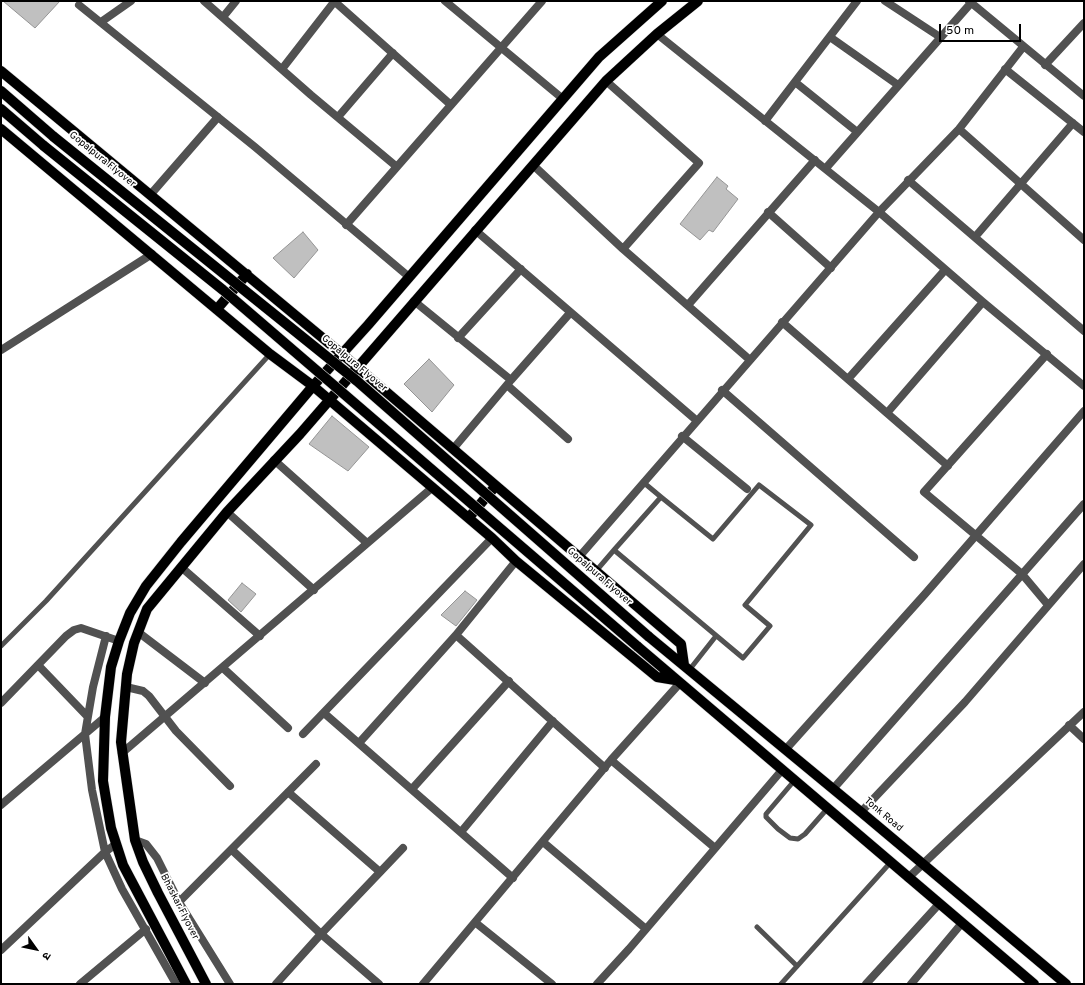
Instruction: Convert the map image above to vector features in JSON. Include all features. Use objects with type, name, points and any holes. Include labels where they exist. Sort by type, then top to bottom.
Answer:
[{"type":"main road","points":[[186,984],[123,865],[110,820],[103,781],[105,717],[111,667],[130,613],[146,586],[181,542],[408,276],[599,57],[662,1]]},
{"type":"main road","name":"Bhaskar Flyover","points":[[206,984],[143,862],[135,840],[121,742],[126,687],[132,655],[138,632],[147,608],[227,512],[358,367],[475,230],[606,81],[657,34],[698,1]]},
{"type":"main road","points":[[1,71],[358,367],[681,644],[687,667]]},
{"type":"main road","name":"Gopalpura Flyover","points":[[1,91],[60,142],[357,381],[648,636],[687,667]]},
{"type":"main road","points":[[1,109],[223,290],[677,682],[1034,984]]},
{"type":"main road","points":[[1,129],[270,354],[329,399],[492,538],[516,561],[657,677],[677,682]]},
{"type":"main road","points":[[217,309],[246,274]]},
{"type":"main road","points":[[468,518],[496,485]]},
{"type":"main road","name":"Tonk Road","points":[[687,667],[1066,984]]},
{"type":"street","points":[[101,22],[131,1]]},
{"type":"street","points":[[204,1],[397,167]]},
{"type":"street","points":[[223,17],[236,1]]},
{"type":"street","points":[[282,69],[334,1],[451,105]]},
{"type":"street","points":[[346,224],[542,1]]},
{"type":"street","points":[[765,121],[857,1]]},
{"type":"street","points":[[885,1],[940,38]]},
{"type":"street","points":[[448,2],[563,99]]},
{"type":"street","points":[[826,168],[856,131],[940,38],[970,2],[1084,96]]},
{"type":"street","points":[[79,5],[218,117],[408,276]]},
{"type":"street","points":[[1045,65],[1084,24]]},
{"type":"street","points":[[657,34],[826,168],[1084,386]]},
{"type":"street","points":[[830,37],[898,85]]},
{"type":"street","points":[[579,557],[722,390],[879,212],[908,180],[959,129],[1023,47]]},
{"type":"street","points":[[338,117],[393,53]]},
{"type":"street","points":[[1005,69],[1084,132]]},
{"type":"street","points":[[606,81],[699,163],[623,249]]},
{"type":"street","points":[[795,82],[856,131]]},
{"type":"street","points":[[151,194],[218,117]]},
{"type":"street","points":[[975,237],[1073,123]]},
{"type":"street","points":[[959,129],[1020,184],[1083,237]]},
{"type":"street","points":[[688,305],[815,160]]},
{"type":"street","points":[[533,165],[623,249],[750,360]]},
{"type":"street","points":[[908,180],[1084,331]]},
{"type":"street","points":[[768,212],[831,268]]},
{"type":"street","points":[[475,230],[696,420]]},
{"type":"street","points":[[1,350],[152,254]]},
{"type":"street","points":[[458,338],[521,268]]},
{"type":"street","points":[[848,379],[945,270]]},
{"type":"street","points":[[414,301],[509,382],[568,439]]},
{"type":"street","points":[[887,413],[983,302]]},
{"type":"street","points":[[453,449],[509,382],[570,313]]},
{"type":"street","points":[[782,322],[948,466]]},
{"type":"street","points":[[1047,354],[924,492],[1022,574],[1048,605]]},
{"type":"street","points":[[722,390],[914,557]]},
{"type":"street","points":[[786,749],[1084,411]]},
{"type":"street","points":[[682,436],[750,491]]},
{"type":"street","points":[[274,460],[367,543]]},
{"type":"street","points":[[122,753],[433,487]]},
{"type":"street","points":[[833,789],[1084,504]]},
{"type":"street","points":[[227,512],[314,590]]},
{"type":"street","points":[[303,734],[492,538]]},
{"type":"street","points":[[359,743],[456,635],[516,561]]},
{"type":"street","points":[[861,812],[965,702],[1084,564]]},
{"type":"street","points":[[180,568],[260,636]]},
{"type":"street","points":[[1,703],[74,630],[81,628],[119,641]]},
{"type":"street","points":[[138,632],[205,683]]},
{"type":"street","points":[[456,635],[605,768]]},
{"type":"street","points":[[106,636],[87,716],[85,734],[92,790],[105,852],[122,889],[176,984]]},
{"type":"street","points":[[38,665],[87,716]]},
{"type":"street","points":[[223,668],[288,728]]},
{"type":"street","points":[[412,789],[509,682]]},
{"type":"street","points":[[423,984],[476,923],[677,682]]},
{"type":"street","points":[[126,687],[143,691],[149,696],[165,717],[230,786]]},
{"type":"street","points":[[908,878],[1084,712]]},
{"type":"street","points":[[324,713],[513,878]]},
{"type":"street","points":[[1,806],[105,717]]},
{"type":"street","points":[[461,832],[553,721]]},
{"type":"street","points":[[1070,725],[1084,739]]},
{"type":"street","points":[[611,760],[715,848]]},
{"type":"street","points":[[179,902],[316,764]]},
{"type":"street","points":[[597,984],[782,770]]},
{"type":"street","points":[[288,792],[380,872]]},
{"type":"street","points":[[135,840],[146,844],[157,858],[179,902],[230,984]]},
{"type":"street","points":[[543,842],[646,929]]},
{"type":"street","points":[[1,950],[105,852],[116,844]]},
{"type":"street","points":[[276,984],[321,934],[403,848]]},
{"type":"street","points":[[232,850],[321,934],[379,984]]},
{"type":"street","points":[[866,984],[939,904]]},
{"type":"street","points":[[476,923],[552,984]]},
{"type":"street","points":[[911,984],[962,923]]},
{"type":"street","points":[[80,984],[146,929]]},
{"type":"lane","points":[[1,646],[46,601],[270,354]]},
{"type":"lane","points":[[614,550],[744,658],[770,626],[745,605],[811,526],[761,485],[750,491],[713,539],[643,482]]},
{"type":"lane","points":[[596,571],[661,497]]},
{"type":"lane","points":[[687,667],[716,636]]},
{"type":"lane","points":[[794,781],[766,814],[766,817],[778,829],[790,838],[798,839],[805,834],[827,809]]},
{"type":"lane","points":[[781,984],[890,863]]},
{"type":"lane","points":[[757,926],[797,966]]},
{"type":"building","points":[[3,1],[60,1],[35,28]]},
{"type":"building","points":[[717,177],[728,186],[726,189],[738,199],[713,232],[709,230],[700,240],[680,224]]},
{"type":"building","points":[[303,232],[318,250],[294,278],[273,258]]},
{"type":"building","points":[[429,359],[454,385],[432,412],[404,384]]},
{"type":"building","points":[[332,416],[369,447],[348,471],[309,444]]},
{"type":"building","points":[[242,583],[256,594],[241,612],[228,600]]},
{"type":"building","points":[[465,591],[477,600],[456,626],[441,615]]}]
